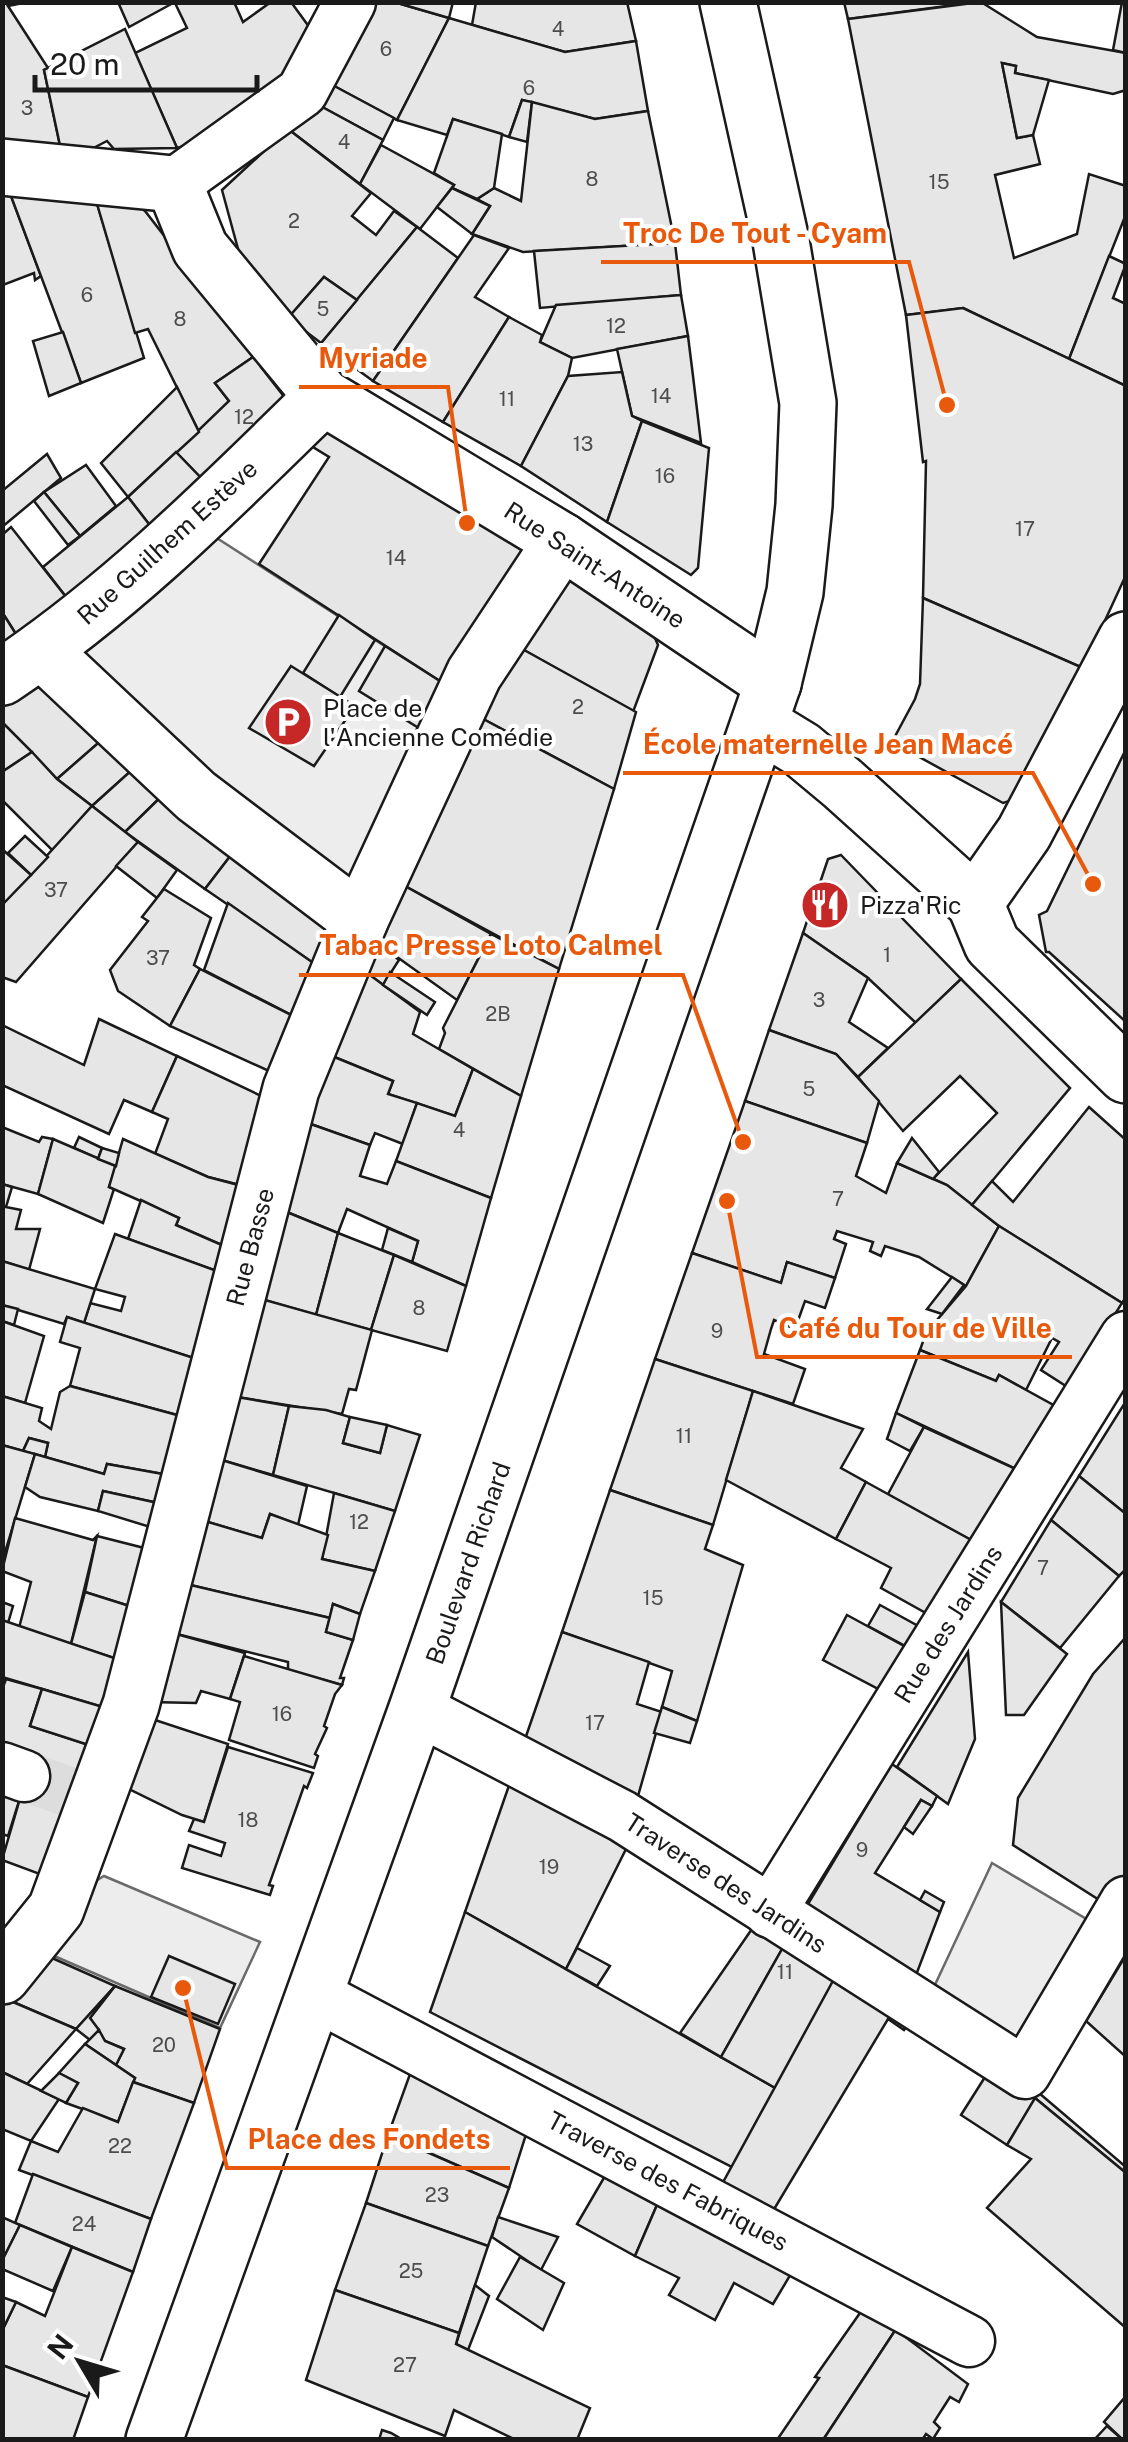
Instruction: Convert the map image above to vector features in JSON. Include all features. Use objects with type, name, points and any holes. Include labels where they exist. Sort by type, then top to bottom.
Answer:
[{"type":"street","points":[[2,167],[174,184],[302,92],[350,2]]},
{"type":"street","name":"Boulevard Richard","points":[[154,2440],[417,1709],[767,703],[795,592],[804,506],[808,402],[781,241],[728,2]]},
{"type":"street","name":"Rue Saint-Antoine","points":[[174,184],[200,248],[323,397],[562,542],[767,703],[802,749],[975,904]]},
{"type":"street","name":"Rue Guilhem Estève","points":[[22,664],[188,530],[323,397]]},
{"type":"street","name":"Rue Basse","points":[[2,1976],[56,1909],[131,1705],[290,1089],[360,920],[474,674],[562,542]]},
{"type":"street","points":[[1126,640],[1024,832],[975,904],[992,944],[1126,1074]]},
{"type":"street","points":[[22,664],[360,920]]},
{"type":"street","name":"Rue des Jardins","points":[[770,1912],[1126,1336]]},
{"type":"street","name":"Traverse des Jardins","points":[[417,1709],[622,1816],[1025,2074],[1126,1902]]},
{"type":"street","name":"Traverse des Fabriques","points":[[313,1994],[969,2341]]},
{"type":"shaded area","name":"Place de l'Ancienne Comédie","points":[[209,533],[456,692],[353,899],[72,659]]},
{"type":"shaded area","points":[[992,1863],[1088,1920],[1015,2041],[933,1989]]},
{"type":"shaded area","points":[[104,1876],[260,1942],[220,2028],[38,1949],[86,1887]]},
{"type":"building","points":[[2,2],[28,2],[8,6],[48,68],[44,70],[62,155],[2,146]]},
{"type":"building","points":[[118,2],[175,2],[129,27]]},
{"type":"building","points":[[234,2],[243,22],[271,2],[291,2],[315,35],[297,78],[202,141],[177,148],[135,53],[187,28],[175,3]]},
{"type":"building","points":[[363,2],[394,2],[449,18],[397,120],[323,80]]},
{"type":"building","points":[[394,2],[453,2],[449,18]]},
{"type":"building","points":[[476,2],[627,2],[636,41],[565,52],[472,25]]},
{"type":"building","points":[[844,2],[977,2],[848,19]]},
{"type":"building","points":[[981,2],[1037,37],[1126,53],[1126,90],[1113,94],[1015,73],[1016,66],[1002,63],[1017,138],[1033,135],[1040,164],[995,175],[1014,258],[1077,234],[1089,174],[1126,186],[1126,214],[1069,359],[963,308],[906,315],[848,19]]},
{"type":"building","points":[[1122,2],[1126,2],[1126,53],[1113,50]]},
{"type":"building","points":[[449,18],[565,52],[636,41],[648,111],[595,119],[522,100],[509,137],[453,119],[447,135],[397,120]]},
{"type":"building","points":[[125,29],[177,148],[114,149],[107,141],[76,157],[62,155],[44,70]]},
{"type":"building","points":[[1002,63],[1016,66],[1015,73],[1049,80],[1033,135],[1017,138]]},
{"type":"building","points":[[323,80],[394,118],[383,140],[313,102]]},
{"type":"building","points":[[522,100],[532,102],[527,142],[509,137]]},
{"type":"building","points":[[313,102],[383,140],[360,184],[288,129]]},
{"type":"building","points":[[532,102],[595,119],[648,111],[675,243],[523,252],[472,234],[490,206],[477,199],[494,188],[521,201]]},
{"type":"building","points":[[453,119],[502,134],[494,188],[477,199],[452,188],[454,185],[434,173]]},
{"type":"building","points":[[288,129],[371,193],[352,216],[376,235],[394,211],[417,227],[357,300],[324,277],[288,318],[241,260],[222,190]]},
{"type":"building","points":[[381,145],[454,185],[420,229],[360,184]]},
{"type":"building","points":[[2,188],[8,188],[41,276],[35,280],[34,273],[3,285]]},
{"type":"building","points":[[8,188],[95,197],[144,358],[81,383]]},
{"type":"building","points":[[452,188],[490,206],[472,234],[437,207]]},
{"type":"building","points":[[95,197],[136,204],[145,211],[256,355],[215,383],[229,401],[199,432],[148,329],[135,333]]},
{"type":"building","points":[[417,227],[458,258],[373,381],[321,343]]},
{"type":"building","points":[[474,235],[509,248],[475,297],[509,317],[443,422],[373,381]]},
{"type":"building","points":[[675,243],[681,295],[540,308],[534,251]]},
{"type":"building","points":[[1109,256],[1126,264],[1113,298],[1126,304],[1126,386],[1069,359]]},
{"type":"building","points":[[324,277],[357,300],[321,343],[288,318]]},
{"type":"building","points":[[681,295],[688,336],[572,358],[540,342],[556,305]]},
{"type":"building","points":[[963,308],[1126,386],[1126,575],[1083,668],[923,598],[926,461],[923,462],[906,315]]},
{"type":"building","points":[[509,317],[542,335],[540,342],[572,358],[568,376],[521,466],[443,422]]},
{"type":"building","points":[[63,332],[81,383],[49,396],[33,341]]},
{"type":"building","points":[[688,336],[701,443],[632,416],[617,349]]},
{"type":"building","points":[[256,355],[289,403],[204,481],[176,452],[229,401],[215,383]]},
{"type":"building","points":[[622,372],[632,416],[642,421],[607,522],[521,466],[568,376]]},
{"type":"building","points":[[177,387],[199,432],[128,497],[101,463]]},
{"type":"building","points":[[642,421],[709,448],[698,568],[691,575],[607,522]]},
{"type":"building","points":[[327,426],[533,553],[446,685],[259,564],[329,457],[308,444]]},
{"type":"building","points":[[176,452],[204,481],[159,537],[128,497]]},
{"type":"building","points":[[47,454],[61,478],[2,527],[2,491]]},
{"type":"building","points":[[86,465],[116,506],[80,536],[44,492]]},
{"type":"building","points":[[44,492],[80,536],[68,545],[34,501]]},
{"type":"building","points":[[128,497],[159,537],[77,611],[43,567]]},
{"type":"building","points":[[11,527],[77,611],[26,650],[2,612],[2,535]]},
{"type":"building","points":[[564,570],[652,631],[658,645],[633,712],[515,645]]},
{"type":"building","points":[[923,598],[1083,668],[1016,799],[1003,803],[892,742],[920,684]]},
{"type":"building","points":[[2,612],[26,650],[2,668]]},
{"type":"building","points":[[339,615],[375,640],[340,697],[303,673]]},
{"type":"building","points":[[515,645],[636,712],[614,789],[472,713]]},
{"type":"building","points":[[385,646],[446,685],[422,730],[359,691]]},
{"type":"building","points":[[50,666],[112,731],[57,779],[2,722],[2,700]]},
{"type":"building","points":[[291,666],[355,706],[314,766],[249,728]]},
{"type":"building","points":[[472,713],[614,789],[559,969],[394,880]]},
{"type":"building","points":[[2,722],[32,752],[2,772]]},
{"type":"building","points":[[112,731],[143,760],[92,806],[57,779]]},
{"type":"building","points":[[1126,749],[1126,1022],[1046,952],[1039,915],[1047,911]]},
{"type":"building","points":[[32,752],[57,779],[92,806],[53,851],[2,800],[2,772]]},
{"type":"building","points":[[143,760],[172,786],[125,832],[92,806]]},
{"type":"building","points":[[172,786],[241,842],[205,889],[125,832]]},
{"type":"building","points":[[92,806],[138,842],[16,982],[2,977],[2,905]]},
{"type":"building","points":[[25,836],[48,857],[31,875],[8,853]]},
{"type":"building","points":[[138,842],[177,870],[157,898],[116,866]]},
{"type":"building","points":[[241,842],[339,918],[319,967],[205,889]]},
{"type":"building","points":[[2,849],[31,875],[2,905]]},
{"type":"building","points":[[841,855],[961,979],[916,1023],[868,978],[803,933],[828,859]]},
{"type":"building","points":[[394,880],[491,934],[457,1000],[372,939]]},
{"type":"building","points":[[164,889],[211,918],[194,965],[200,969],[170,1026],[118,991],[110,970],[148,921],[142,917]]},
{"type":"building","points":[[228,903],[319,967],[301,1020],[204,970]]},
{"type":"building","points":[[803,933],[868,978],[849,1022],[888,1048],[858,1077],[836,1054],[769,1030]]},
{"type":"building","points":[[491,934],[559,969],[521,1096],[439,1049],[443,1028]]},
{"type":"building","points":[[372,939],[399,960],[383,985],[359,967]]},
{"type":"building","points":[[359,967],[420,1012],[413,1034],[473,1069],[455,1116],[388,1094],[393,1081],[327,1054]]},
{"type":"building","points":[[200,969],[301,1020],[280,1076],[170,1026]]},
{"type":"building","points":[[390,972],[435,1002],[427,1015],[383,985]]},
{"type":"building","points":[[961,979],[1070,1088],[972,1205],[933,1179],[997,1113],[960,1076],[903,1131],[858,1077]]},
{"type":"building","points":[[99,1019],[177,1056],[152,1112],[124,1100],[109,1134],[2,1085],[2,1025],[84,1065]]},
{"type":"building","points":[[769,1030],[836,1054],[879,1101],[867,1143],[745,1101]]},
{"type":"building","points":[[327,1054],[393,1081],[388,1094],[417,1103],[403,1144],[375,1133],[370,1145],[305,1122]]},
{"type":"building","points":[[177,1056],[274,1102],[248,1187],[208,1177],[155,1154],[168,1119],[152,1112]]},
{"type":"building","points":[[473,1069],[521,1096],[491,1198],[396,1161],[417,1103],[455,1116]]},
{"type":"building","points":[[745,1101],[867,1143],[856,1176],[886,1193],[897,1163],[947,1185],[999,1226],[966,1286],[919,1257],[885,1246],[881,1256],[870,1251],[873,1242],[837,1231],[834,1239],[846,1244],[835,1278],[787,1262],[781,1283],[692,1253]]},
{"type":"building","points":[[1089,1107],[1126,1140],[1126,1297],[1122,1303],[972,1205],[992,1181],[1013,1202]]},
{"type":"building","points":[[305,1122],[370,1145],[360,1176],[387,1184],[396,1161],[491,1198],[466,1286],[412,1262],[418,1241],[347,1209],[338,1233],[272,1206]]},
{"type":"building","points":[[2,1127],[39,1142],[42,1137],[53,1139],[38,1194],[2,1184]]},
{"type":"building","points":[[79,1137],[102,1148],[98,1159],[74,1148]]},
{"type":"building","points":[[912,1138],[939,1172],[933,1179],[897,1163]]},
{"type":"building","points":[[53,1139],[116,1166],[109,1187],[114,1189],[103,1223],[38,1194]]},
{"type":"building","points":[[123,1139],[208,1177],[246,1187],[231,1249],[176,1225],[179,1218],[109,1187]]},
{"type":"building","points":[[102,1148],[119,1153],[116,1166],[98,1159]]},
{"type":"building","points":[[2,1184],[12,1187],[6,1207],[21,1210],[16,1229],[40,1229],[29,1270],[2,1261]]},
{"type":"building","points":[[141,1200],[179,1218],[176,1225],[231,1249],[225,1274],[128,1239]]},
{"type":"building","points":[[272,1206],[338,1233],[316,1315],[254,1297]]},
{"type":"building","points":[[999,1226],[1122,1303],[1069,1388],[1041,1370],[1059,1342],[1052,1338],[1026,1390],[999,1375],[996,1381],[920,1350],[926,1333],[966,1286]]},
{"type":"building","points":[[388,1228],[418,1241],[412,1262],[382,1250]]},
{"type":"building","points":[[338,1233],[394,1255],[371,1330],[316,1315]]},
{"type":"building","points":[[115,1234],[225,1274],[203,1361],[84,1323],[90,1303],[121,1311],[125,1297],[95,1289]]},
{"type":"building","points":[[692,1253],[781,1283],[787,1262],[835,1278],[825,1308],[805,1301],[795,1329],[774,1320],[771,1329],[764,1354],[805,1369],[793,1404],[655,1359]]},
{"type":"building","points":[[394,1255],[466,1286],[447,1351],[371,1330]]},
{"type":"building","points":[[2,1261],[95,1289],[84,1323],[67,1317],[64,1324],[2,1305]]},
{"type":"building","points":[[952,1277],[964,1285],[942,1314],[927,1309]]},
{"type":"building","points":[[254,1297],[372,1330],[356,1390],[349,1389],[342,1414],[231,1396]]},
{"type":"building","points":[[2,1305],[18,1309],[14,1325],[2,1321]]},
{"type":"building","points":[[67,1317],[203,1361],[188,1418],[70,1386],[80,1348],[60,1342]]},
{"type":"building","points":[[2,1321],[44,1336],[25,1403],[2,1396]]},
{"type":"building","points":[[920,1350],[996,1381],[999,1375],[1057,1407],[1018,1470],[896,1413]]},
{"type":"building","points":[[655,1359],[753,1391],[713,1525],[610,1490]]},
{"type":"building","points":[[70,1386],[188,1418],[174,1476],[107,1464],[104,1474],[45,1457],[48,1443],[29,1438],[23,1451],[2,1445],[2,1396],[42,1408],[39,1421],[51,1429],[60,1392]]},
{"type":"building","points":[[753,1391],[863,1429],[841,1468],[866,1482],[836,1539],[726,1480]]},
{"type":"building","points":[[231,1396],[289,1406],[273,1475],[215,1458]]},
{"type":"building","points":[[1126,1401],[1126,1514],[1079,1476]]},
{"type":"building","points":[[289,1406],[350,1417],[343,1443],[380,1453],[387,1425],[420,1435],[395,1511],[273,1475]]},
{"type":"building","points":[[896,1413],[924,1427],[910,1451],[887,1439]]},
{"type":"building","points":[[350,1417],[387,1425],[380,1453],[343,1443]]},
{"type":"building","points":[[924,1427],[1018,1470],[973,1541],[887,1496]]},
{"type":"building","points":[[29,1438],[48,1443],[45,1457],[23,1451]]},
{"type":"building","points":[[2,1445],[35,1454],[2,1562]]},
{"type":"building","points":[[35,1454],[104,1474],[107,1464],[174,1476],[167,1505],[103,1491],[98,1511],[40,1497],[25,1487]]},
{"type":"building","points":[[215,1458],[307,1486],[298,1525],[270,1514],[262,1538],[198,1519]]},
{"type":"building","points":[[1079,1476],[1126,1514],[1126,1569],[1119,1576],[1051,1520]]},
{"type":"building","points":[[866,1482],[973,1541],[933,1617],[881,1588],[891,1568],[836,1539]]},
{"type":"building","points":[[610,1490],[713,1525],[705,1549],[743,1565],[697,1721],[662,1707],[672,1671],[562,1632]]},
{"type":"building","points":[[103,1491],[167,1505],[160,1530],[98,1511]]},
{"type":"building","points":[[334,1493],[395,1511],[375,1571],[322,1559]]},
{"type":"building","points":[[270,1514],[328,1535],[322,1559],[375,1571],[360,1614],[333,1604],[330,1618],[182,1583],[198,1519],[262,1538]]},
{"type":"building","points":[[15,1518],[93,1540],[97,1536],[71,1644],[19,1628],[31,1582],[2,1571]]},
{"type":"building","points":[[1051,1520],[1119,1576],[1060,1648],[1001,1602]]},
{"type":"building","points":[[97,1536],[156,1551],[139,1609],[85,1592]]},
{"type":"building","points":[[182,1583],[330,1618],[326,1632],[353,1640],[340,1678],[344,1678],[342,1685],[288,1670],[288,1662],[169,1632]]},
{"type":"building","points":[[85,1592],[139,1609],[126,1662],[71,1644]]},
{"type":"building","points":[[2,1602],[13,1606],[8,1623],[2,1620]]},
{"type":"building","points":[[1001,1602],[1067,1654],[1024,1715],[1006,1715]]},
{"type":"building","points":[[333,1604],[360,1614],[353,1640],[326,1632]]},
{"type":"building","points":[[880,1605],[920,1627],[909,1648],[868,1626]]},
{"type":"building","points":[[847,1615],[915,1652],[888,1694],[823,1660]]},
{"type":"building","points":[[2,1620],[126,1662],[113,1710],[2,1677]]},
{"type":"building","points":[[169,1632],[245,1653],[230,1699],[201,1691],[196,1703],[150,1702]]},
{"type":"building","points":[[562,1632],[649,1662],[637,1704],[662,1712],[636,1803],[523,1745]]},
{"type":"building","points":[[1126,1637],[1126,1893],[1115,1910],[1013,1845],[1018,1798],[1093,1674]]},
{"type":"building","points":[[968,1652],[975,1739],[948,1804],[897,1767]]},
{"type":"building","points":[[244,1656],[342,1685],[324,1726],[327,1728],[315,1754],[318,1756],[314,1768],[229,1740],[240,1702],[230,1699]]},
{"type":"building","points":[[6,1679],[42,1689],[30,1726],[101,1749],[88,1786],[2,1757],[2,1690]]},
{"type":"building","points":[[42,1689],[113,1710],[101,1749],[30,1726]]},
{"type":"building","points":[[662,1707],[697,1721],[690,1743],[654,1733]]},
{"type":"building","points":[[146,1717],[228,1744],[204,1822],[125,1787]]},
{"type":"building","points":[[228,1747],[313,1773],[307,1788],[304,1786],[269,1885],[273,1886],[270,1895],[182,1868],[189,1845],[221,1856],[225,1843],[189,1831],[194,1819],[204,1822]]},
{"type":"building","points":[[892,1764],[937,1796],[932,1806],[921,1800],[875,1873],[940,1912],[913,1983],[802,1914]]},
{"type":"building","points":[[30,1766],[88,1786],[80,1805],[24,1785]]},
{"type":"building","points":[[513,1774],[633,1835],[566,1969],[465,1912]]},
{"type":"building","points":[[2,1777],[24,1785],[8,1836],[2,1834]]},
{"type":"building","points":[[24,1785],[80,1805],[53,1879],[2,1860]]},
{"type":"building","points":[[921,1800],[932,1806],[913,1834],[904,1827]]},
{"type":"building","points":[[925,1891],[944,1902],[940,1912],[920,1900]]},
{"type":"building","points":[[465,1912],[777,2089],[734,2168],[430,2012]]},
{"type":"building","points":[[754,1926],[790,1935],[721,2057],[680,2033]]},
{"type":"building","points":[[790,1935],[840,1968],[777,2089],[721,2057]]},
{"type":"building","points":[[577,1948],[610,1966],[597,1986],[566,1969]]},
{"type":"building","points":[[43,1954],[115,1986],[76,2029],[6,1999]]},
{"type":"building","points":[[1126,1955],[1126,2057],[1086,2021]]},
{"type":"building","points":[[169,1956],[235,1984],[218,2024],[151,1997]]},
{"type":"building","points":[[840,1968],[914,2016],[904,2030],[888,2019],[770,2216],[721,2186]]},
{"type":"building","points":[[115,1986],[220,2029],[194,2103],[133,2082],[135,2078],[116,2065],[124,2049],[105,2041],[90,2018]]},
{"type":"building","points":[[115,1986],[90,2018],[99,2030],[90,2040],[76,2029]]},
{"type":"building","points":[[6,1999],[76,2029],[27,2084],[2,2072],[2,2004]]},
{"type":"building","points":[[99,2030],[105,2041],[124,2049],[116,2065],[85,2044]]},
{"type":"building","points":[[85,2044],[135,2078],[118,2122],[66,2103],[78,2083],[59,2073]]},
{"type":"building","points":[[414,2063],[530,2122],[509,2188],[388,2135]]},
{"type":"building","points":[[992,2066],[1039,2093],[1007,2145],[961,2115]]},
{"type":"building","points":[[2,2072],[59,2099],[31,2141],[2,2129]]},
{"type":"building","points":[[59,2073],[78,2083],[66,2103],[41,2091]]},
{"type":"building","points":[[133,2082],[194,2103],[151,2219],[19,2170],[31,2141],[58,2152],[83,2108],[118,2122]]},
{"type":"building","points":[[1039,2093],[1126,2167],[1126,2173],[1035,2098]]},
{"type":"building","points":[[1035,2098],[1126,2173],[1126,2328],[987,2208],[1031,2159],[1007,2145]]},
{"type":"building","points":[[388,2135],[509,2188],[488,2246],[366,2203]]},
{"type":"building","points":[[612,2164],[663,2191],[635,2256],[577,2224]]},
{"type":"building","points":[[33,2174],[151,2219],[133,2272],[15,2223]]},
{"type":"building","points":[[663,2191],[798,2262],[773,2304],[734,2283],[715,2320],[669,2295],[679,2278],[635,2256]]},
{"type":"building","points":[[366,2203],[488,2246],[459,2333],[335,2290]]},
{"type":"building","points":[[2,2217],[20,2225],[2,2261]]},
{"type":"building","points":[[498,2217],[558,2237],[541,2270],[492,2237]]},
{"type":"building","points":[[20,2225],[72,2247],[53,2291],[2,2269],[2,2261]]},
{"type":"building","points":[[72,2247],[133,2272],[88,2397],[2,2365],[2,2331],[16,2302],[45,2316]]},
{"type":"building","points":[[520,2257],[564,2283],[543,2330],[497,2299]]},
{"type":"building","points":[[475,2285],[489,2296],[468,2350],[456,2344]]},
{"type":"building","points":[[335,2290],[459,2333],[456,2344],[590,2408],[577,2440],[516,2440],[454,2410],[445,2436],[306,2380]]},
{"type":"building","points":[[2,2297],[16,2302],[2,2331]]},
{"type":"building","points":[[867,2303],[900,2323],[823,2440],[777,2440],[819,2378],[815,2377]]},
{"type":"building","points":[[900,2323],[904,2326],[900,2333],[968,2384],[959,2402],[950,2397],[934,2422],[940,2428],[933,2439],[926,2434],[922,2440],[823,2440]]},
{"type":"building","points":[[2,2365],[88,2397],[73,2440],[2,2440]]},
{"type":"building","points":[[1126,2396],[1126,2440],[1123,2440],[1104,2422]]},
{"type":"building","points":[[1107,2426],[1123,2440],[1094,2440]]},
{"type":"building","points":[[382,2430],[391,2433],[403,2440],[379,2440]]},
{"type":"tunnel","points":[[24,1776],[95,1801]]},
{"type":"place","name":"Troc De Tout - Cyam","points":[[947,405]]},
{"type":"place","name":"Myriade","points":[[467,523]]},
{"type":"place","name":"Place de l'Ancienne Comédie","points":[[288,722]]},
{"type":"place","name":"École maternelle Jean Macé","points":[[1093,884]]},
{"type":"place","name":"Pizza'Ric","points":[[825,905]]},
{"type":"place","name":"Tabac Presse Loto Calmel","points":[[743,1142]]},
{"type":"place","name":"Café du Tour de Ville","points":[[727,1201]]},
{"type":"place","name":"Place des Fondets","points":[[183,1988]]}]
